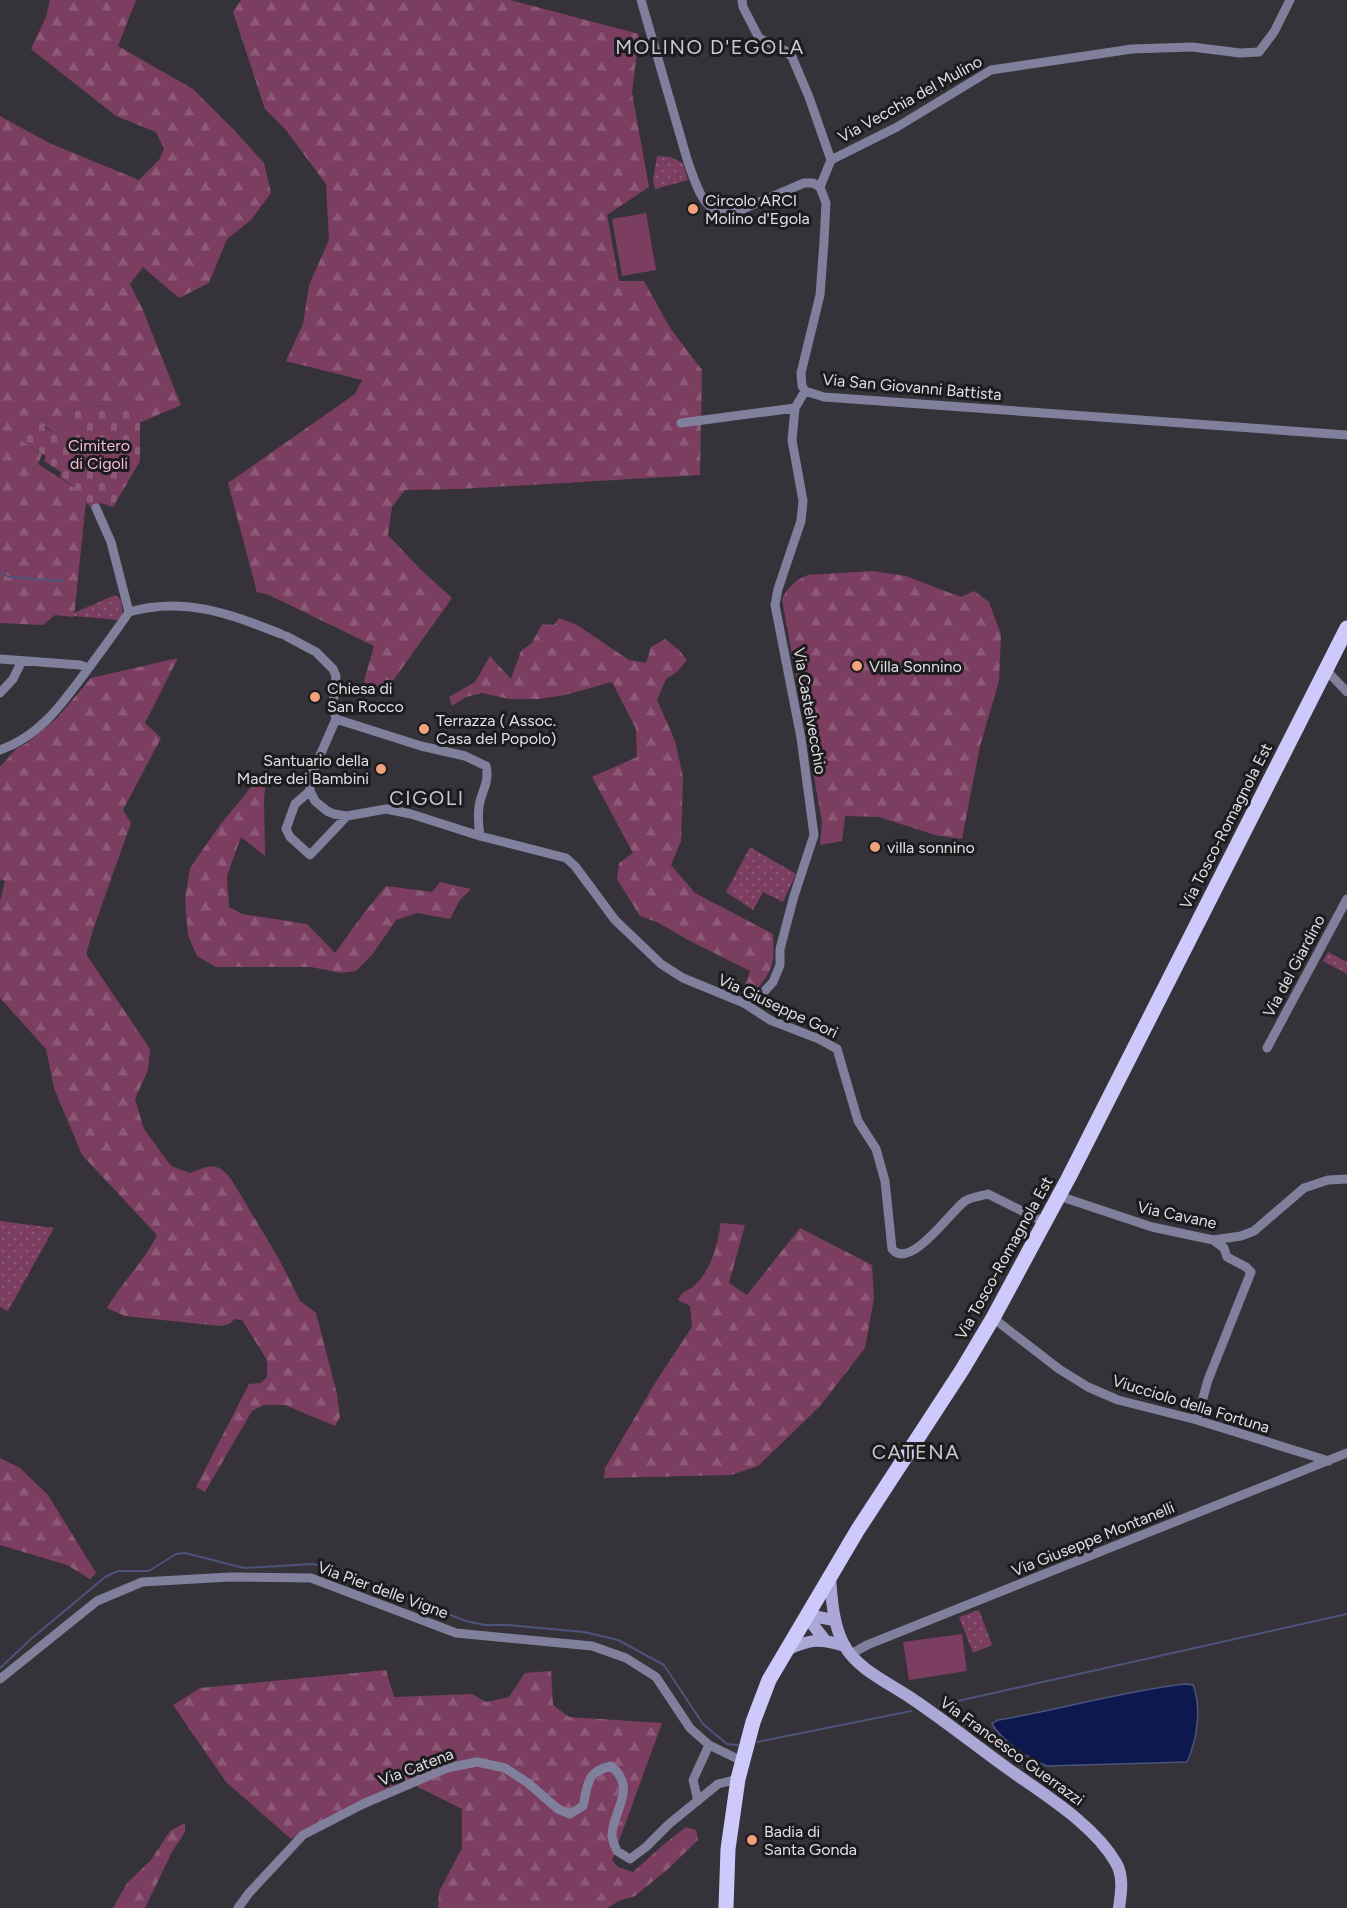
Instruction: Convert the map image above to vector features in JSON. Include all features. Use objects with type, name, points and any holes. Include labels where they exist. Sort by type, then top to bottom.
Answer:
[{"type":"main road","name":"Via Tosco-Romagnola Est","points":[[726,1908],[728,1849],[738,1779],[762,1696],[786,1650],[857,1531],[957,1378],[993,1318],[1059,1196],[1347,628]]},
{"type":"main road","name":"Via Francesco Guerrazzi","points":[[830,1578],[834,1620],[848,1650],[863,1666],[1070,1814],[1091,1833],[1118,1865],[1122,1890],[1119,1908]]},
{"type":"main road","points":[[807,1616],[834,1620]]},
{"type":"main road","points":[[807,1616],[824,1640]]},
{"type":"main road","name":"Via Francesco Guerrazzi","points":[[786,1650],[808,1640],[824,1640],[848,1650]]},
{"type":"street","points":[[641,0],[687,159],[696,184],[710,208],[715,212],[731,214],[804,183],[813,183],[820,187]]},
{"type":"street","points":[[742,0],[759,38],[786,51],[792,57],[810,98],[831,160]]},
{"type":"street","name":"Via Vecchia del Mulino","points":[[820,187],[831,160],[897,127],[991,70],[1132,49],[1192,47],[1240,53],[1259,52],[1274,32],[1290,0]]},
{"type":"street","name":"Via San Giovanni Battista","points":[[820,187],[826,203],[824,242],[820,295],[801,373],[802,386],[805,391],[824,397],[1347,435]]},
{"type":"street","name":"Via Castelvecchio","points":[[744,1003],[762,994],[773,982],[780,965],[780,949],[794,896],[814,835],[801,738],[775,604],[801,521],[803,501],[792,440],[795,408],[805,391]]},
{"type":"street","points":[[681,423],[795,408]]},
{"type":"street","points":[[96,508],[111,542],[129,612]]},
{"type":"street","points":[[0,750],[14,745],[37,730],[57,710],[129,612],[149,606],[195,606],[227,614],[284,635],[316,652],[333,669],[336,676],[333,704],[336,719],[310,778],[310,790],[315,801],[327,811],[347,816]]},
{"type":"street","points":[[0,659],[80,665],[88,668]]},
{"type":"street","points":[[0,693],[13,679],[22,661]]},
{"type":"street","points":[[1326,670],[1347,692]]},
{"type":"street","points":[[336,719],[478,761],[486,766],[489,777],[481,799],[478,819],[480,836]]},
{"type":"street","points":[[310,790],[296,804],[286,830],[290,837],[310,855],[347,816]]},
{"type":"street","name":"Via Giuseppe Gori","points":[[347,816],[386,808],[480,836],[566,858],[575,866],[615,920],[661,964],[683,978],[744,1003],[770,1020],[819,1039],[837,1049],[858,1121],[876,1149],[885,1181],[892,1249],[895,1253],[902,1255],[912,1252],[967,1200],[988,1194],[1044,1222]]},
{"type":"street","name":"Via del Giardino","points":[[1267,1048],[1347,899]]},
{"type":"street","name":"Via Cavane","points":[[1059,1196],[1152,1227],[1213,1240],[1241,1236],[1254,1231],[1304,1188],[1328,1180],[1347,1179]]},
{"type":"street","points":[[1197,1420],[1208,1380],[1251,1272],[1227,1257],[1224,1248],[1213,1240]]},
{"type":"street","name":"Viucciolo della Fortuna","points":[[993,1318],[1059,1369],[1088,1387],[1118,1400],[1197,1420],[1329,1461]]},
{"type":"street","name":"Via Giuseppe Montanelli","points":[[848,1650],[867,1645],[1347,1453]]},
{"type":"street","name":"Via Pier delle Vigne","points":[[0,1679],[97,1601],[142,1582],[230,1577],[311,1578],[456,1633],[592,1646],[626,1658],[656,1677],[690,1728],[710,1745],[742,1761]]},
{"type":"street","points":[[698,1801],[693,1780],[710,1745]]},
{"type":"street","name":"Via Catena","points":[[238,1908],[303,1835],[363,1804],[447,1768],[477,1762],[505,1768],[528,1783],[558,1809],[570,1814],[583,1806],[589,1779],[598,1769],[611,1766],[619,1773],[624,1788],[612,1837],[617,1851],[630,1858],[718,1784],[738,1779]]},
{"type":"green space","points":[[50,0],[136,0],[118,46],[193,89],[264,163],[271,193],[251,220],[227,239],[209,283],[179,298],[143,267],[130,284],[181,405],[139,423],[140,407],[73,406],[74,416],[67,432],[54,432],[44,426],[48,420],[43,417],[18,438],[42,454],[38,464],[75,488],[86,501],[74,617],[55,615],[43,625],[0,623],[0,116],[49,143],[139,180],[159,160],[164,149],[156,132],[116,116],[31,49],[46,17]]},
{"type":"green space","points":[[241,0],[510,0],[639,34],[632,93],[649,187],[607,215],[619,281],[644,281],[670,328],[702,370],[700,475],[405,490],[392,507],[388,535],[452,598],[385,692],[363,685],[374,646],[269,595],[257,592],[228,483],[355,394],[362,380],[286,361],[303,324],[309,285],[329,240],[326,184],[285,129],[265,109],[233,12]]},
{"type":"green space","points":[[657,156],[670,157],[683,163],[688,180],[655,189],[653,180]]},
{"type":"green space","points":[[646,213],[656,270],[622,276],[612,219]]},
{"type":"green space","name":"Cimitero di Cigoli","points":[[73,406],[140,407],[140,461],[113,507],[101,503],[91,508],[75,488],[60,477],[61,472],[44,461],[46,456],[17,438],[30,418],[38,423],[43,417],[48,420],[44,427],[53,432],[57,427],[67,432],[74,416]]},
{"type":"green space","points":[[872,571],[906,576],[961,597],[974,591],[989,602],[1001,635],[999,681],[980,746],[962,839],[935,835],[879,817],[845,816],[842,841],[820,845],[822,822],[782,599],[792,584],[808,575]]},
{"type":"green space","points":[[115,595],[121,600],[122,613],[119,620],[74,616],[74,613]]},
{"type":"green space","points":[[559,618],[577,625],[629,660],[646,663],[651,647],[665,639],[687,660],[677,672],[666,679],[657,700],[675,741],[683,777],[681,841],[671,865],[695,893],[773,934],[772,965],[755,991],[744,988],[750,971],[659,923],[640,916],[617,879],[619,863],[633,853],[592,777],[637,757],[636,729],[612,682],[565,695],[539,699],[509,699],[482,693],[466,697],[452,706],[449,697],[475,682],[490,656],[511,679],[521,651],[532,643],[542,624],[554,625]]},
{"type":"green space","points":[[178,658],[145,723],[161,738],[123,810],[131,823],[86,954],[150,1049],[148,1070],[135,1099],[144,1129],[171,1166],[190,1173],[208,1167],[217,1167],[231,1179],[279,1259],[300,1301],[316,1313],[337,1394],[340,1417],[335,1426],[285,1405],[264,1405],[252,1411],[205,1492],[196,1487],[249,1384],[261,1383],[267,1377],[267,1360],[242,1320],[235,1319],[229,1324],[220,1326],[125,1316],[107,1308],[157,1235],[82,1155],[54,1088],[46,1049],[0,998],[0,902],[5,881],[0,879],[0,767],[17,748],[27,743],[58,717],[91,678]]},
{"type":"green space","points":[[267,768],[264,801],[265,856],[241,837],[227,876],[229,907],[242,914],[307,924],[335,953],[386,886],[432,892],[440,882],[471,889],[460,900],[450,919],[417,913],[396,920],[372,955],[356,971],[341,973],[311,967],[216,967],[197,956],[188,935],[185,899],[190,868],[220,825]]},
{"type":"green space","points":[[750,847],[796,874],[783,902],[763,892],[753,910],[726,892]]},
{"type":"green space","points":[[1328,952],[1347,962],[1347,974],[1323,961]]},
{"type":"green space","points":[[0,1221],[54,1228],[8,1311],[0,1307]]},
{"type":"green space","points":[[721,1223],[745,1225],[729,1283],[747,1295],[800,1228],[872,1265],[874,1298],[865,1348],[820,1406],[758,1466],[731,1475],[604,1478],[605,1468],[657,1380],[692,1327],[690,1306],[678,1300],[706,1272]]},
{"type":"green space","points":[[0,1458],[20,1468],[48,1495],[96,1573],[90,1579],[67,1565],[0,1545]]},
{"type":"green space","points":[[979,1610],[992,1645],[973,1653],[959,1617]]},
{"type":"green space","points":[[962,1634],[967,1671],[909,1680],[903,1642]]},
{"type":"green space","points":[[386,1670],[394,1697],[472,1694],[486,1702],[509,1697],[525,1673],[551,1671],[553,1705],[569,1717],[662,1723],[612,1860],[618,1867],[633,1872],[686,1827],[696,1830],[698,1840],[635,1896],[607,1908],[438,1908],[439,1892],[462,1848],[462,1809],[404,1780],[291,1839],[226,1782],[173,1705],[200,1688]]},
{"type":"green space","points":[[185,1823],[185,1832],[172,1852],[145,1908],[113,1908],[127,1883],[151,1860],[170,1831]]},
{"type":"shaded area","points":[[1185,1684],[1193,1685],[1198,1714],[1196,1734],[1187,1762],[1047,1766],[1016,1749],[992,1724],[998,1720]]},
{"type":"waterway","points":[[0,572],[9,577],[63,581]]},
{"type":"waterway","points":[[0,1668],[105,1577],[118,1571],[149,1571],[176,1554],[185,1553],[244,1568],[312,1564],[335,1568],[356,1582],[384,1589],[466,1621],[485,1625],[584,1632],[618,1640],[664,1665],[703,1724],[727,1744],[738,1745]]},
{"type":"waterway","points":[[940,1705],[1347,1614]]},
{"type":"waterway","points":[[757,1742],[911,1711]]},
{"type":"place","name":"Circolo ARCI Molino d'Egola","points":[[693,209]]},
{"type":"place","name":"Villa Sonnino","points":[[857,666]]},
{"type":"place","name":"Chiesa di San Rocco","points":[[315,697]]},
{"type":"place","name":"Terrazza ( Assoc. Casa del Popolo)","points":[[424,729]]},
{"type":"place","name":"Santuario della Madre dei Bambini","points":[[381,769]]},
{"type":"place","name":"villa sonnino","points":[[875,847]]},
{"type":"place","name":"Badia di Santa Gonda","points":[[752,1840]]},
{"type":"district","name":"MOLINO D'EGOLA","points":[[710,47]]},
{"type":"district","name":"CIGOLI","points":[[427,798]]},
{"type":"district","name":"CATENA","points":[[916,1452]]}]
